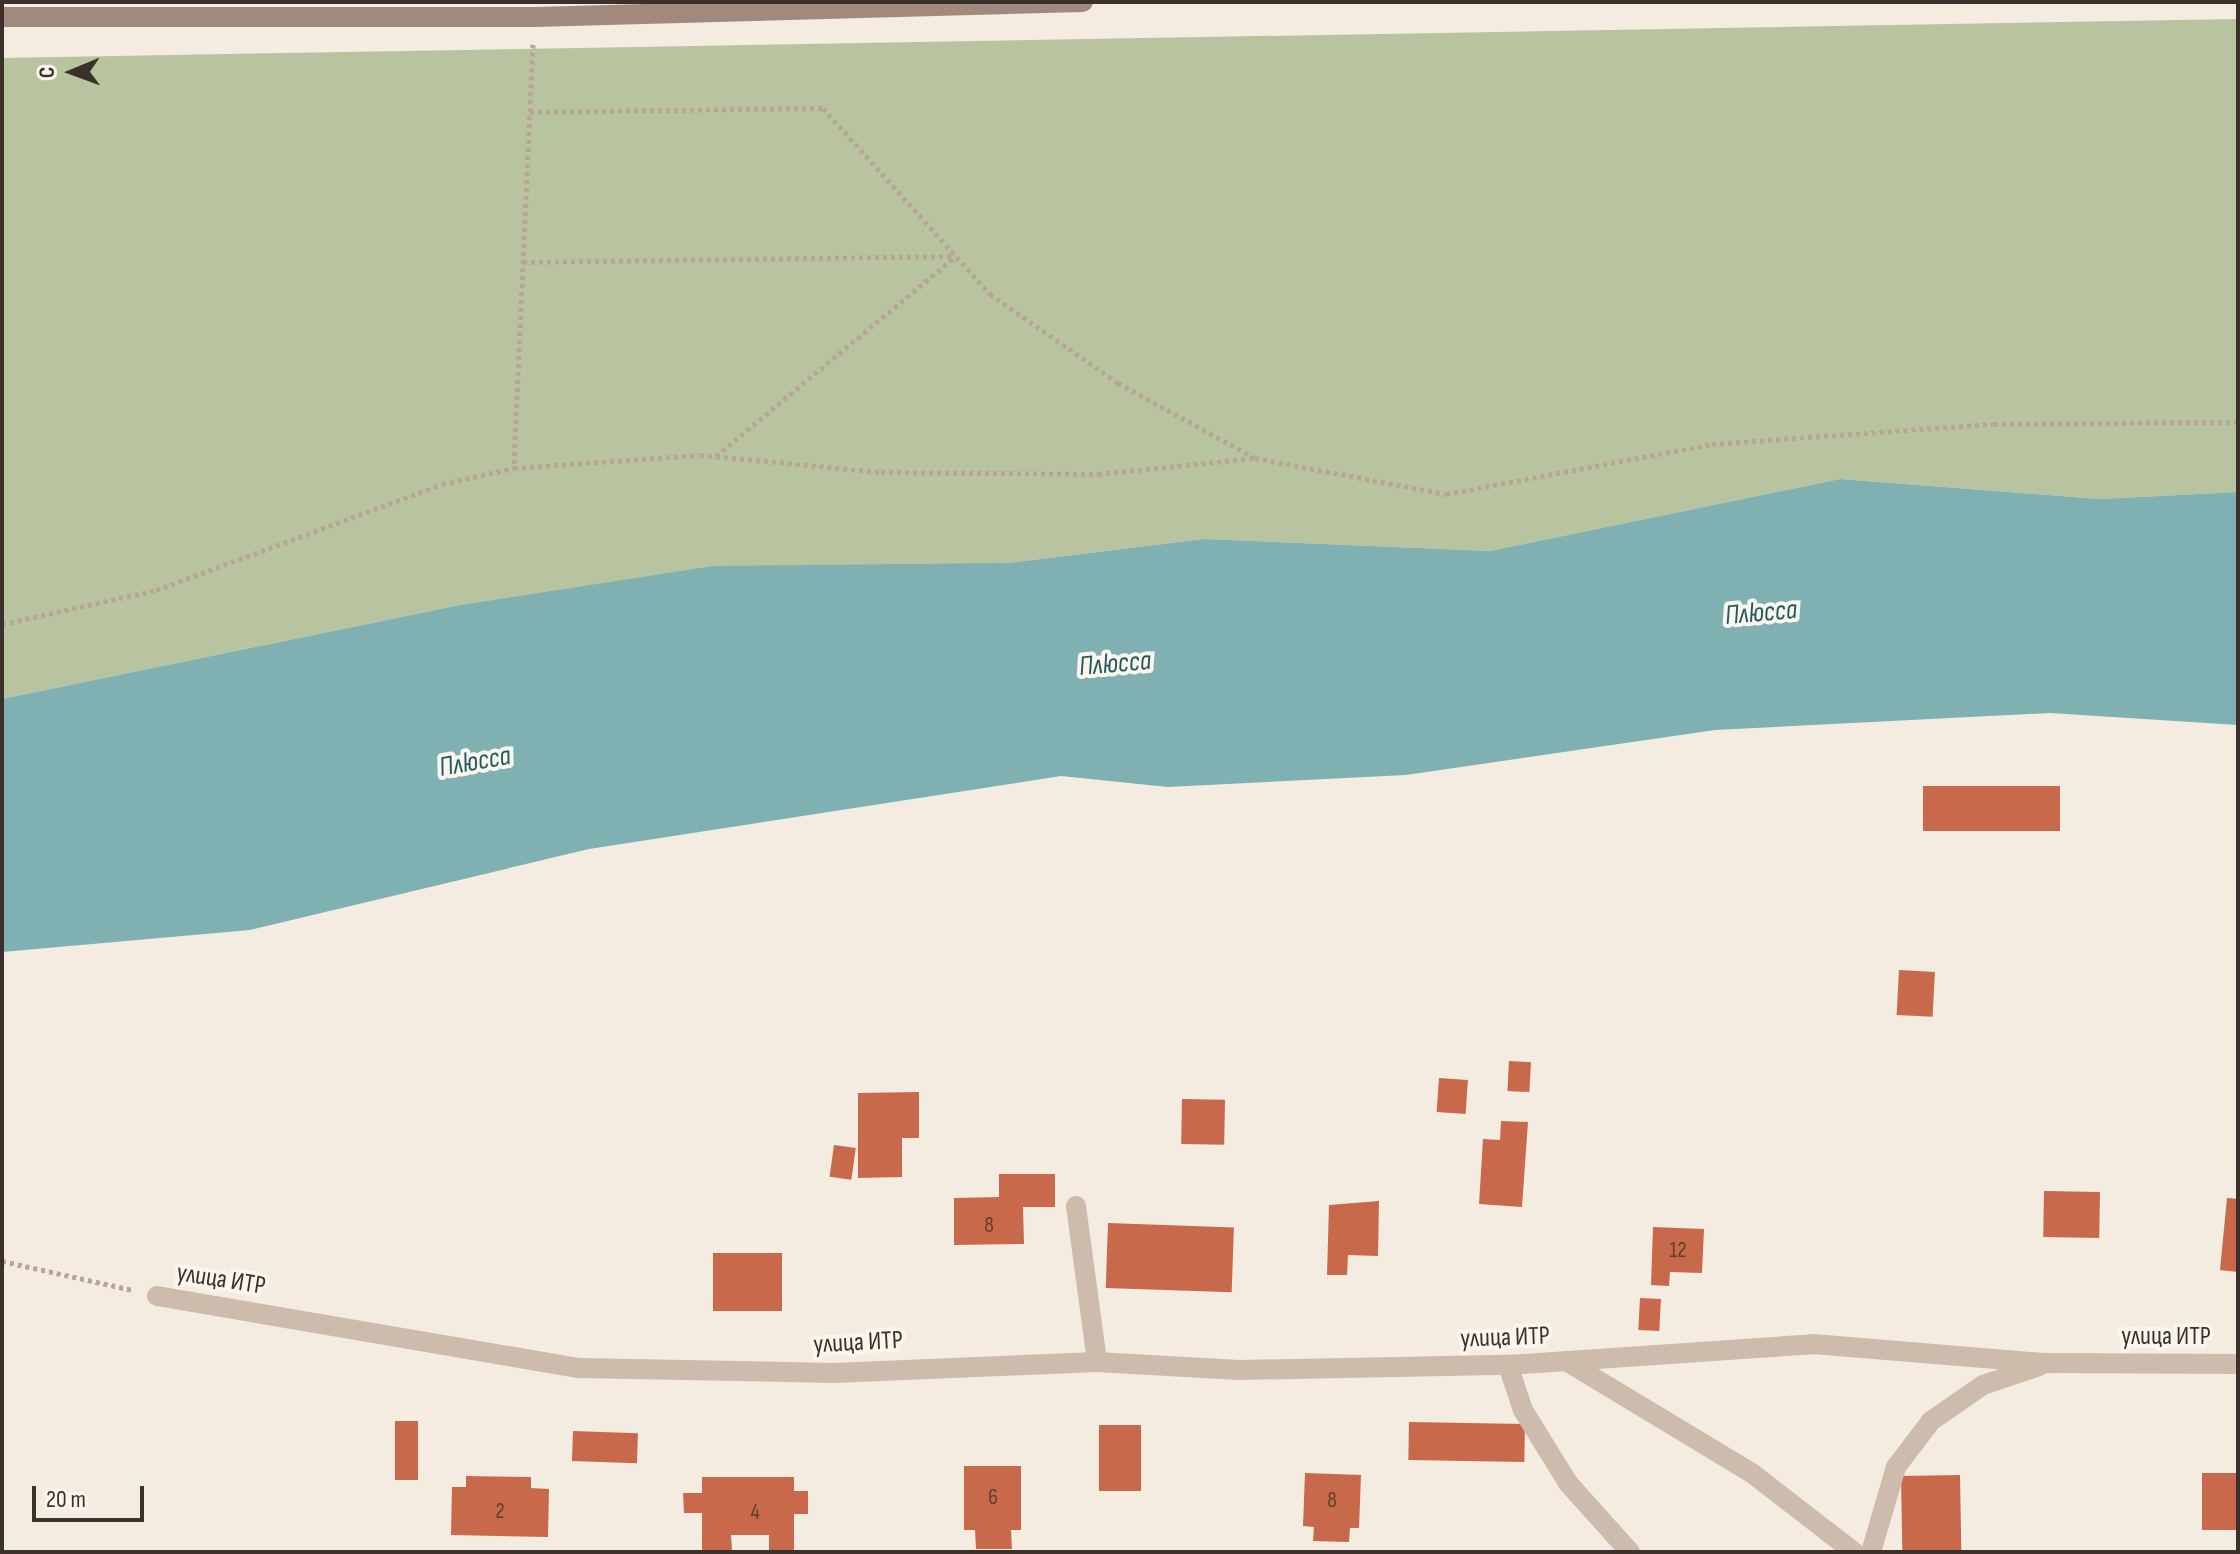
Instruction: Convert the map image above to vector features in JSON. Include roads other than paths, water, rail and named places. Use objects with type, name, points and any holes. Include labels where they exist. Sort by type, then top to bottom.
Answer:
[{"type":"street","points":[[2,17],[534,17],[1083,2]]},
{"type":"street","points":[[1076,1206],[1097,1362]]},
{"type":"street","name":"улица ИТР","points":[[157,1296],[579,1368],[834,1373],[1097,1362],[1239,1370],[1508,1365],[1813,1344],[2046,1363],[2238,1364]]},
{"type":"street","name":"улица ИТР","points":[[1566,1361],[1753,1474],[1854,1552]]},
{"type":"street","name":"улица ИТР","points":[[1871,1552],[1896,1467],[1931,1421],[1983,1385],[2046,1363]]},
{"type":"street","points":[[1508,1365],[1523,1410],[1568,1483],[1630,1552]]},
{"type":"water","name":"Плюсса","points":[[1840,479],[2100,499],[2238,492],[2238,725],[2050,713],[1715,730],[1406,775],[1168,787],[1061,776],[589,849],[250,930],[2,952],[2,699],[455,606],[713,566],[1008,563],[1204,539],[1490,551]]}]
